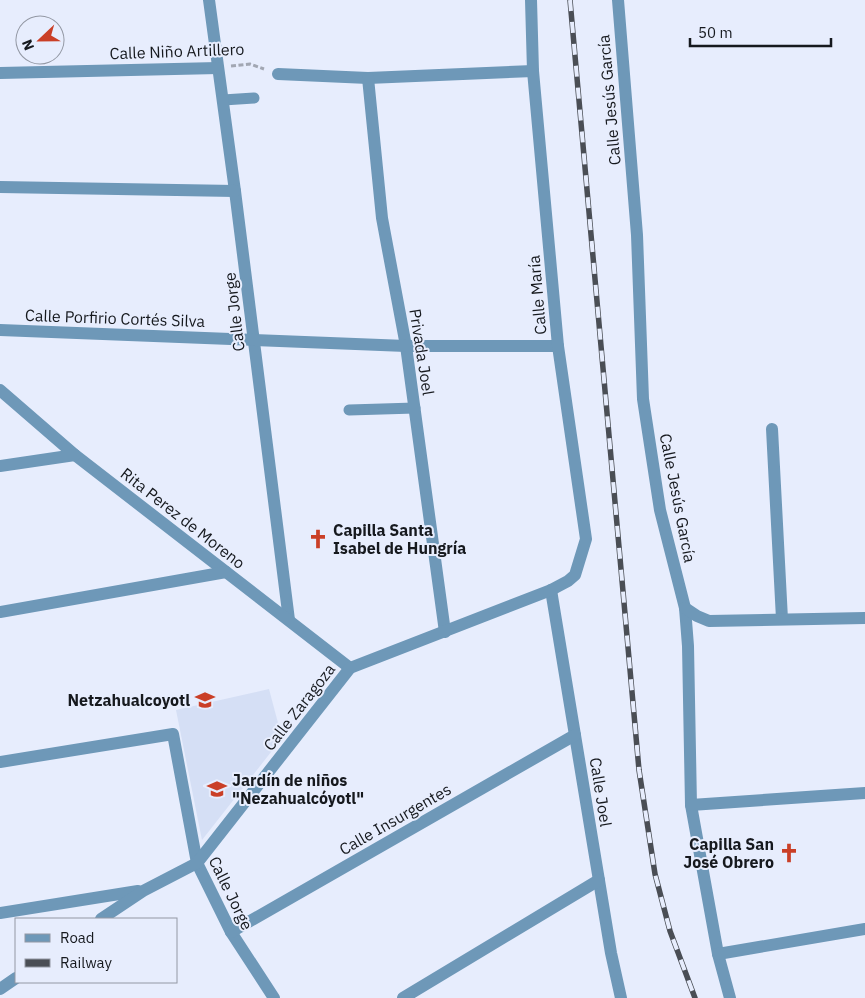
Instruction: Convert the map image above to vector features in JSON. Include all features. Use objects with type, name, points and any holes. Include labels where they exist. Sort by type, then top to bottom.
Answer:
[{"type":"street","name":"Calle Jorge","points":[[209,0],[236,191],[289,620]]},
{"type":"street","name":"Calle María","points":[[531,0],[533,71],[558,346],[586,539],[575,575],[568,581]]},
{"type":"street","name":"Calle Jesús García","points":[[618,0],[637,235],[643,399],[660,510],[685,608],[688,646],[691,805],[718,954],[730,998]]},
{"type":"street","name":"Calle Niño Artillero","points":[[0,73],[218,68]]},
{"type":"street","points":[[278,74],[368,78],[533,71]]},
{"type":"street","name":"Privada Joel","points":[[368,78],[382,218],[406,346],[444,632]]},
{"type":"street","points":[[0,187],[236,191]]},
{"type":"street","name":"Calle Porfirio Cortés Silva","points":[[0,330],[406,346],[558,346]]},
{"type":"street","name":"Rita Perez de Moreno","points":[[0,390],[76,455],[350,668]]},
{"type":"street","points":[[772,429],[782,619]]},
{"type":"street","points":[[0,466],[76,455]]},
{"type":"street","points":[[0,612],[226,572]]},
{"type":"street","name":"Calle Zaragoza","points":[[102,918],[143,890],[197,863],[350,668],[552,590],[568,581]]},
{"type":"street","name":"Calle Joel","points":[[552,590],[611,954],[621,998]]},
{"type":"street","points":[[685,608],[709,621],[782,619],[864,621]]},
{"type":"street","name":"Calle Jorge","points":[[0,762],[173,734],[197,863],[230,932],[274,998]]},
{"type":"street","name":"Calle Insurgentes","points":[[230,932],[575,735]]},
{"type":"street","points":[[691,805],[865,793]]},
{"type":"street","points":[[403,998],[599,880]]},
{"type":"street","points":[[0,913],[143,890]]},
{"type":"street","points":[[718,954],[865,929]]},
{"type":"street","points":[[0,989],[15,979]]},
{"type":"lane","points":[[223,100],[254,98]]},
{"type":"lane","points":[[349,410],[415,408]]},
{"type":"path","name":"Calle Niño Artillero","points":[[218,68],[250,64],[278,74]]},
{"type":"shaded area","name":"Jardín de niños \"Nezahualcóyotl\"","points":[[269,689],[282,738],[202,840],[176,710]]},
{"type":"railway","points":[[570,0],[639,770],[655,874],[670,931],[695,998]]},
{"type":"place","name":"Capilla Santa Isabel de Hungría","points":[[318,539]]},
{"type":"place","name":"Netzahualcoyotl","points":[[205,700]]},
{"type":"place","name":"Jardín de niños \"Nezahualcóyotl\"","points":[[217,789]]},
{"type":"place","name":"Capilla San José Obrero","points":[[789,853]]}]
